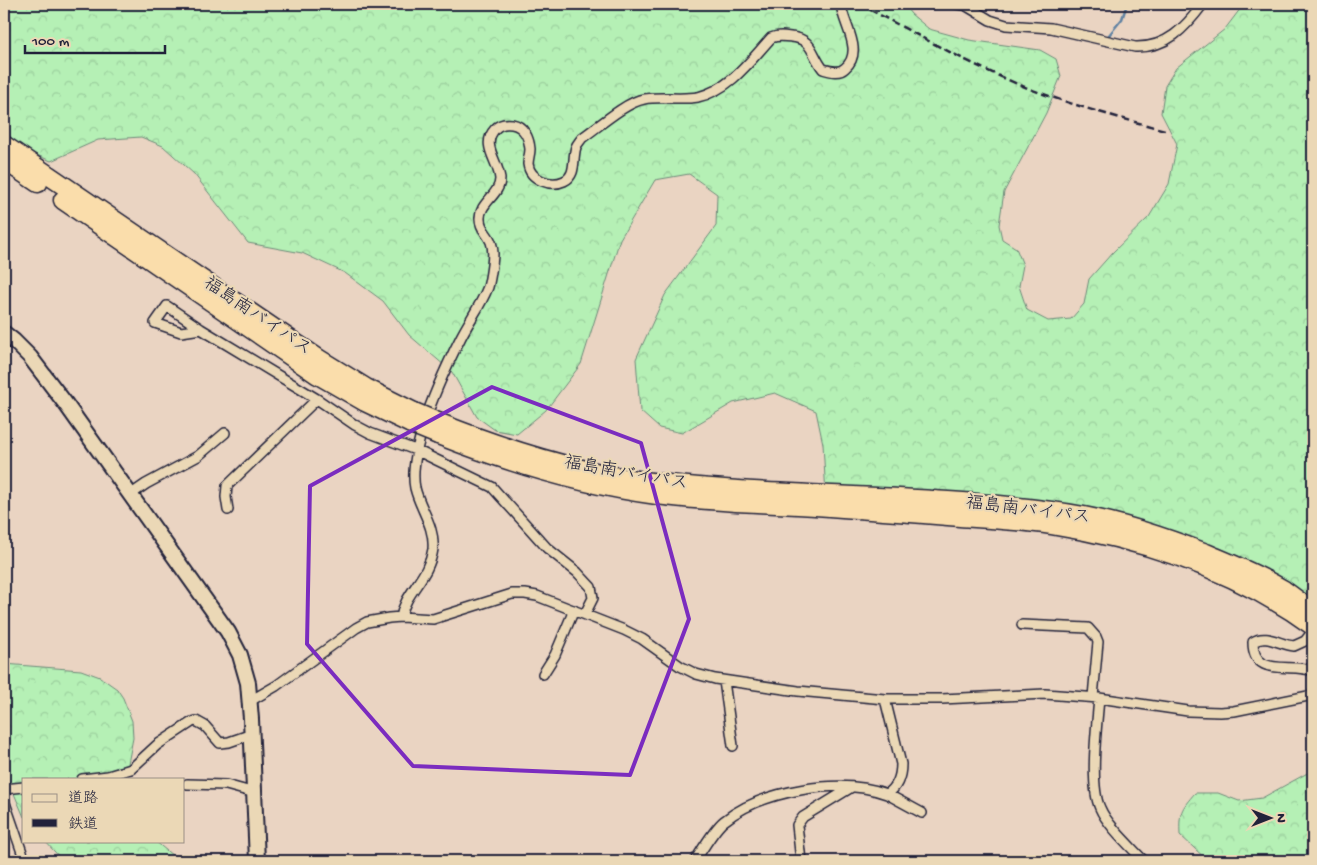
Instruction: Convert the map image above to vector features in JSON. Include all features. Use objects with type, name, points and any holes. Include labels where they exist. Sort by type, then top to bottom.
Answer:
[{"type":"highway","name":"福島南バイパス","points":[[4,145],[319,359],[413,418]]},
{"type":"highway","name":"福島南バイパス","points":[[4,160],[318,375],[365,402],[439,429],[486,454],[534,470],[620,490],[724,501],[873,510],[1050,525],[1090,532],[1154,548],[1216,571],[1251,587],[1313,626]]},
{"type":"highway","name":"福島南バイパス","points":[[439,429],[481,439],[570,466],[658,482],[718,488],[988,504],[1085,516],[1158,536],[1247,570],[1282,589],[1313,612]]},
{"type":"street","points":[[401,617],[409,599],[430,564],[433,547],[429,521],[415,486],[418,451],[424,424],[461,336],[488,287],[493,254],[491,243],[482,228],[480,213],[497,189],[500,180],[490,152],[490,136],[495,129],[501,124],[511,124],[519,127],[527,135],[530,150],[528,166],[534,176],[544,182],[554,184],[565,181],[571,174],[576,145],[582,138],[630,105],[643,99],[698,96],[723,86],[744,69],[771,38],[777,36],[800,38],[807,42],[823,69],[830,71],[842,70],[850,63],[853,47],[841,4]]},
{"type":"street","points":[[957,4],[965,5],[990,20],[1006,25],[1051,28],[1135,48],[1149,48],[1167,41],[1178,32],[1203,4]]},
{"type":"street","points":[[201,329],[317,399],[362,429],[418,451],[492,487],[547,548],[577,572],[591,587],[593,598],[585,614]]},
{"type":"street","points":[[4,333],[30,358],[65,403],[228,632],[240,655],[250,701],[257,861]]},
{"type":"street","points":[[228,510],[227,486],[317,399]]},
{"type":"street","points":[[130,495],[146,484],[198,456],[225,434]]},
{"type":"street","points":[[250,701],[276,686],[361,624],[401,617],[433,619],[503,597],[520,594],[536,596],[633,634],[696,674],[798,691],[885,699],[942,699],[1045,694],[1096,698],[1188,711],[1220,712],[1234,711],[1313,695]]},
{"type":"street","points":[[543,674],[555,655],[574,610]]},
{"type":"street","points":[[1022,625],[1088,628],[1098,642],[1095,786],[1097,801],[1105,818],[1144,861]]},
{"type":"street","points":[[1313,631],[1305,641],[1294,646],[1266,638],[1259,638],[1253,642],[1253,651],[1256,658],[1268,665],[1313,671]]},
{"type":"street","points":[[724,680],[732,746]]},
{"type":"street","points":[[885,699],[902,764],[901,774],[897,783],[892,791],[887,794]]},
{"type":"street","points":[[91,778],[108,776],[131,769],[156,745],[192,722],[196,721],[205,726],[220,743],[252,734]]},
{"type":"street","points":[[187,784],[226,785],[255,793]]},
{"type":"street","points":[[695,861],[722,822],[737,812],[792,791],[825,787],[873,789],[887,794],[922,813]]},
{"type":"street","points":[[801,861],[797,826],[802,817],[852,787]]},
{"type":"street","points":[[4,789],[22,788]]},
{"type":"street","points":[[4,800],[8,826],[25,861]]},
{"type":"highlighted area","points":[[492,387],[641,443],[689,619],[630,775],[413,766],[307,644],[310,486]]},
{"type":"green space","points":[[4,4],[903,4],[911,14],[929,29],[969,40],[1040,50],[1056,59],[1061,76],[1046,113],[1004,192],[999,225],[1002,239],[1016,248],[1023,265],[1019,286],[1027,310],[1048,321],[1071,319],[1084,304],[1089,279],[1113,252],[1149,217],[1169,184],[1177,144],[1161,113],[1165,86],[1176,68],[1225,29],[1244,4],[1313,4],[1313,596],[1187,547],[826,495],[823,444],[816,411],[775,393],[733,403],[682,433],[659,428],[640,411],[636,359],[665,295],[716,226],[717,194],[689,174],[655,180],[620,239],[581,364],[546,410],[517,434],[495,430],[477,417],[452,372],[409,335],[383,301],[345,273],[302,253],[248,243],[194,174],[163,146],[141,137],[98,140],[51,161],[4,141]]},
{"type":"green space","points":[[4,664],[81,670],[100,677],[117,689],[123,698],[132,721],[133,738],[125,778],[22,778],[22,812],[4,770]]},
{"type":"green space","points":[[1313,770],[1313,861],[1208,861],[1180,835],[1182,811],[1195,793],[1218,793],[1239,801],[1262,798]]},
{"type":"green space","points":[[46,842],[156,842],[173,856],[175,861],[63,861]]},
{"type":"waterway","points":[[1109,35],[1122,19],[1127,4]]},
{"type":"railway","points":[[859,4],[965,60],[1008,80],[1080,106],[1165,130]]}]
